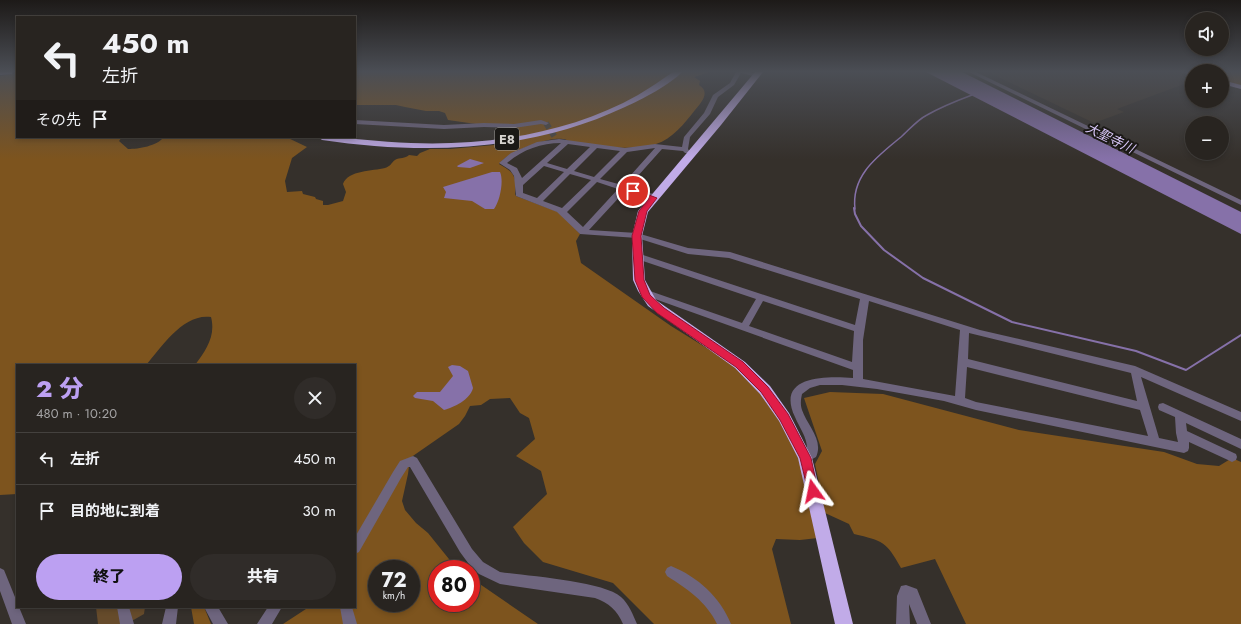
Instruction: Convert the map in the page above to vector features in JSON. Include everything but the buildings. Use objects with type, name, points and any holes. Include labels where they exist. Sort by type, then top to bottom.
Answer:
[{"type":"highway","name":"E8","points":[[356,137],[400,141],[450,141],[486,138],[525,132],[572,120],[606,108],[620,101]]},
{"type":"highway","name":"E8","points":[[329,138],[371,144],[411,146],[468,144],[528,136],[576,124],[622,107],[633,101]]},
{"type":"highway","points":[[736,101],[718,124],[687,152],[643,211],[636,236],[639,280],[644,292],[652,303],[660,310],[724,352],[753,377],[765,390],[784,417],[805,458],[844,624]]},
{"type":"street","points":[[711,101],[706,114],[685,141],[687,152],[661,146],[624,150],[556,140],[539,144],[514,154],[503,163],[514,170],[521,183],[519,194],[563,212],[583,232],[636,236],[688,251],[730,255],[965,329],[1135,370],[1241,418]]},
{"type":"street","points":[[1032,101],[1241,203]]},
{"type":"street","points":[[356,122],[444,127],[484,125],[519,126],[541,122],[546,123]]},
{"type":"street","points":[[521,183],[544,164],[566,142]]},
{"type":"street","points":[[538,201],[595,146]]},
{"type":"street","points":[[583,232],[661,146]]},
{"type":"street","points":[[563,212],[624,150]]},
{"type":"street","points":[[544,164],[654,198]]},
{"type":"street","points":[[637,256],[860,330]]},
{"type":"street","points":[[644,292],[858,368]]},
{"type":"street","points":[[744,327],[761,297]]},
{"type":"street","points":[[859,383],[858,368],[861,312],[865,298]]},
{"type":"street","points":[[960,400],[965,329]]},
{"type":"street","points":[[963,362],[1145,407]]},
{"type":"street","points":[[1135,370],[1155,442]]},
{"type":"street","points":[[805,458],[812,454],[814,448],[811,438],[800,418],[796,401],[799,390],[806,385],[820,381],[859,383],[892,387],[960,400],[976,406],[1184,448],[1180,416]]},
{"type":"street","points":[[1163,408],[1241,444]]},
{"type":"street","points":[[1181,433],[1232,457]]},
{"type":"street","points":[[356,546],[396,475],[404,464],[413,461],[468,553],[486,574],[500,578],[595,592],[605,595],[616,600],[624,610],[630,624]]},
{"type":"street","points":[[671,572],[700,590],[712,603],[724,624]]},
{"type":"street","points":[[1,578],[19,624]]},
{"type":"street","points":[[903,624],[903,596],[906,591],[912,594],[924,624]]},
{"type":"street","points":[[123,608],[127,624]]},
{"type":"street","points":[[169,624],[172,608]]},
{"type":"street","points":[[264,624],[275,608]]},
{"type":"street","points":[[346,608],[350,624]]},
{"type":"shaded area","points":[[0,101],[16,101],[16,138],[121,138],[119,141],[128,149],[142,148],[152,145],[163,138],[288,138],[307,147],[292,158],[285,181],[287,192],[302,191],[303,194],[323,201],[323,205],[343,201],[346,192],[343,184],[346,179],[355,174],[385,168],[397,159],[409,155],[417,156],[420,153],[430,149],[450,149],[505,144],[511,142],[514,136],[509,124],[476,124],[448,120],[445,113],[439,111],[426,111],[396,105],[356,105],[356,101],[702,101],[678,130],[662,142],[656,144],[614,148],[580,144],[564,139],[548,140],[519,150],[503,159],[499,164],[508,170],[515,179],[516,196],[561,213],[580,234],[576,241],[581,263],[671,326],[726,360],[761,390],[789,434],[799,460],[818,538],[800,540],[776,539],[772,549],[791,624],[654,624],[613,583],[543,562],[524,543],[513,527],[547,494],[541,471],[516,456],[535,439],[529,418],[520,413],[510,398],[490,399],[481,405],[470,406],[459,424],[410,458],[402,501],[405,510],[416,523],[428,533],[450,560],[428,560],[428,612],[480,612],[480,584],[538,624],[283,624],[307,608],[356,608],[356,364],[196,364],[203,354],[211,337],[211,317],[201,317],[191,320],[182,326],[166,341],[147,364],[16,364],[16,494],[0,495]]},
{"type":"shaded area","points":[[983,101],[1020,101],[1241,212],[1241,234]]},
{"type":"shaded area","points":[[1049,101],[1138,101],[1117,109],[1124,112],[1094,123]]},
{"type":"shaded area","points":[[470,159],[484,163],[470,168],[457,166]]},
{"type":"shaded area","points":[[492,172],[500,172],[502,180],[500,196],[494,209],[485,209],[472,201],[444,198],[446,192],[443,187]]},
{"type":"shaded area","points":[[452,365],[460,366],[468,371],[473,388],[469,396],[457,405],[444,410],[433,401],[415,398],[413,396],[417,392],[440,392],[453,376],[448,367]]},
{"type":"shaded area","points":[[830,392],[883,394],[1019,430],[1164,452],[1197,464],[1219,466],[1232,458],[1241,462],[1241,624],[966,624],[935,559],[901,568],[891,552],[883,544],[871,538],[854,534],[849,524],[825,513],[815,464],[822,451],[804,398]]},
{"type":"shaded area","points":[[96,608],[118,608],[122,624],[98,624]]},
{"type":"shaded area","points":[[126,608],[145,608],[144,614],[130,622]]},
{"type":"shaded area","points":[[191,608],[204,608],[211,624],[194,624]]},
{"type":"waterway","points":[[855,209],[857,186],[862,176],[875,159],[923,117],[957,101]]},
{"type":"waterway","points":[[854,208],[855,214],[861,226],[884,250],[923,278],[1012,322],[1136,351],[1186,370],[1241,335]]},
{"type":"tunnel","points":[[546,123],[556,139]]},
{"type":"route","points":[[633,191],[654,198],[646,206],[641,215],[636,236],[639,280],[646,297],[660,310],[740,365],[765,390],[784,417],[805,458],[813,491]]},
{"type":"water label","name":"大聖寺川","points":[[1110,138]]}]
